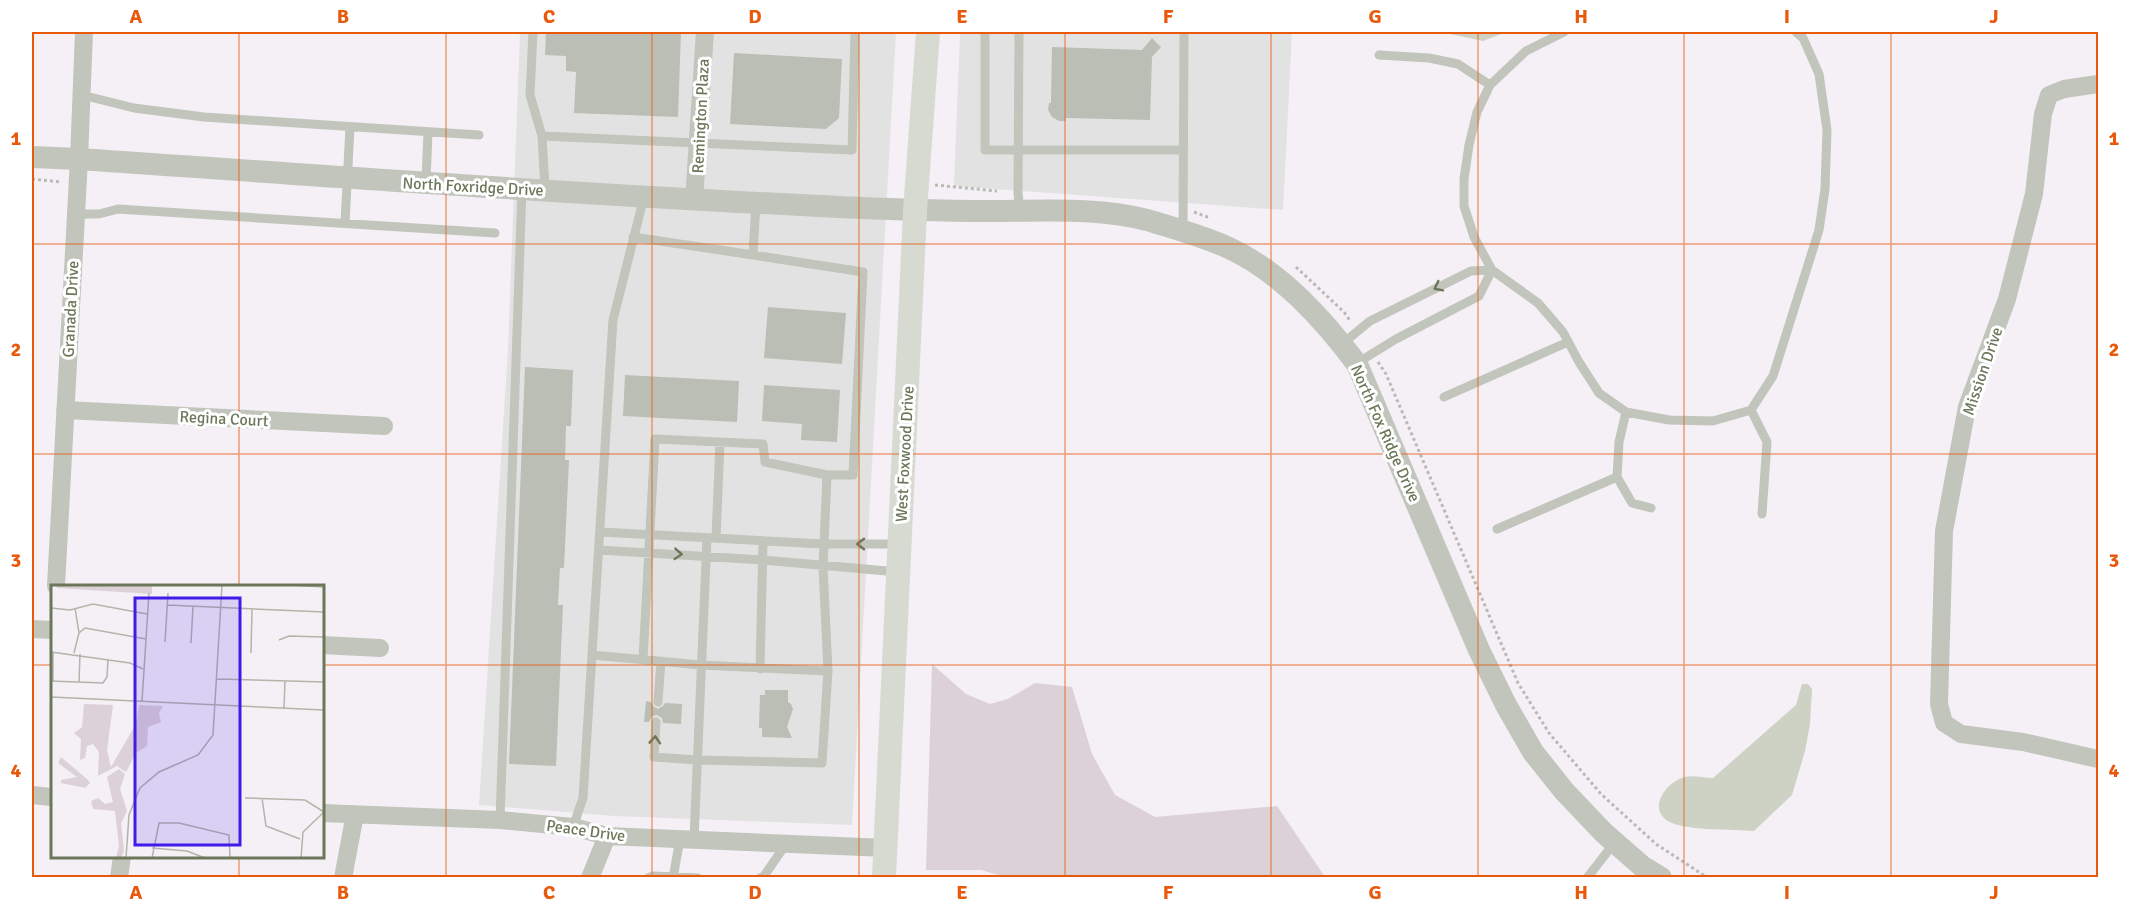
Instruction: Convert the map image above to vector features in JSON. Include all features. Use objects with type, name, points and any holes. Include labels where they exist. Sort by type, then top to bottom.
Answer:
[{"type":"main road","name":"West Foxwood Drive","points":[[884,878],[915,211],[928,32]]},
{"type":"street","name":"Granada Drive","points":[[56,585],[84,32]]},
{"type":"street","name":"Remington Plaza","points":[[694,200],[705,32]]},
{"type":"street","name":"Mission Drive","points":[[2098,84],[2064,89],[2049,95],[2043,114],[2034,194],[2007,299],[1967,407],[1944,531],[1940,704],[1944,723],[1961,734],[2023,742],[2098,759]]},
{"type":"street","name":"North Foxridge Drive","points":[[32,157],[426,184],[915,211]]},
{"type":"street","name":"North Fox Ridge Drive","points":[[915,211],[1019,202],[1144,219],[1183,220],[1288,287],[1350,338],[1365,358],[1479,650],[1506,705],[1533,752],[1564,791],[1615,842],[1643,867],[1661,878]]},
{"type":"street","name":"Regina Court","points":[[64,410],[384,426]]},
{"type":"street","points":[[32,629],[51,630]]},
{"type":"street","points":[[324,645],[380,648]]},
{"type":"street","points":[[32,795],[51,797]]},
{"type":"street","name":"Peace Drive","points":[[324,813],[500,820],[573,827],[607,836],[886,848]]},
{"type":"street","points":[[343,878],[355,814]]},
{"type":"street","points":[[590,878],[607,836]]},
{"type":"street","points":[[119,878],[122,858]]},
{"type":"lane","points":[[533,32],[530,95],[542,136],[545,189]]},
{"type":"lane","points":[[542,136],[852,150],[855,32]]},
{"type":"lane","points":[[985,32],[985,150],[1183,150]]},
{"type":"lane","points":[[1019,32],[1019,202]]},
{"type":"lane","points":[[1183,220],[1184,32]]},
{"type":"lane","points":[[1564,32],[1526,51],[1490,85],[1477,112],[1468,145],[1464,179],[1464,206],[1474,237],[1492,270],[1538,303],[1563,332],[1599,393],[1626,412],[1669,420],[1713,421],[1751,410],[1773,376],[1819,230],[1825,189],[1827,130],[1819,74],[1803,38],[1796,32]]},
{"type":"lane","points":[[1379,55],[1429,58],[1458,64],[1490,85]]},
{"type":"lane","points":[[82,95],[134,108],[184,115],[479,135]]},
{"type":"lane","points":[[345,223],[350,127]]},
{"type":"lane","points":[[426,184],[428,132]]},
{"type":"lane","points":[[500,820],[522,189]]},
{"type":"lane","points":[[573,827],[584,798],[613,320],[644,197]]},
{"type":"lane","points":[[753,255],[756,203]]},
{"type":"lane","points":[[76,214],[99,214],[118,209],[495,233]]},
{"type":"lane","points":[[633,237],[863,272],[853,475],[827,475],[765,462],[763,444],[655,439],[643,659]]},
{"type":"lane","points":[[1350,338],[1370,321],[1471,271],[1492,270]]},
{"type":"lane","points":[[1365,358],[1479,296],[1492,270]]},
{"type":"lane","points":[[1444,397],[1568,342]]},
{"type":"lane","points":[[1751,410],[1767,442],[1762,514]]},
{"type":"lane","points":[[1626,412],[1619,442],[1617,477],[1632,502],[1651,508]]},
{"type":"lane","points":[[673,877],[687,839],[697,760],[706,556],[711,538],[720,442]]},
{"type":"lane","points":[[656,722],[654,757],[822,763],[828,671],[823,567],[827,475]]},
{"type":"lane","points":[[1497,529],[1617,477]]},
{"type":"lane","points":[[600,532],[823,544],[900,544]]},
{"type":"lane","points":[[760,669],[763,541]]},
{"type":"lane","points":[[599,550],[763,560],[898,572]]},
{"type":"lane","points":[[592,655],[701,665],[828,671]]},
{"type":"lane","points":[[658,702],[661,661]]},
{"type":"lane","points":[[1587,878],[1615,842]]},
{"type":"lane","points":[[760,878],[764,876],[786,843]]},
{"type":"lane","points":[[648,878],[698,878]]},
{"type":"path","points":[[32,179],[78,183]]},
{"type":"path","points":[[917,184],[946,185],[1019,202]]},
{"type":"path","points":[[1183,220],[1211,219]]},
{"type":"path","points":[[1294,266],[1344,312],[1350,338]]},
{"type":"path","points":[[1365,358],[1386,374],[1518,683],[1549,733],[1600,794],[1656,844],[1707,878]]},
{"type":"shaded area","points":[[520,32],[896,32],[852,825],[614,816],[479,805],[508,349]]},
{"type":"shaded area","points":[[960,32],[1292,32],[1283,210],[954,186]]},
{"type":"shaded area","points":[[1441,32],[1506,32],[1483,41]]},
{"type":"shaded area","points":[[932,664],[966,694],[990,704],[1008,699],[1035,683],[1072,687],[1092,754],[1115,795],[1155,817],[1277,806],[1325,877],[1009,878],[981,870],[926,870]]},
{"type":"shaded area","points":[[1802,684],[1808,684],[1812,689],[1810,724],[1792,795],[1754,831],[1680,826],[1664,818],[1659,805],[1665,791],[1671,785],[1688,776],[1713,778],[1796,705]]},
{"type":"building","points":[[546,32],[681,32],[678,117],[574,113],[576,72],[566,71],[566,56],[545,55]]},
{"type":"building","points":[[1152,38],[1161,47],[1152,57],[1150,120],[1066,118],[1066,121],[1059,121],[1052,117],[1048,110],[1049,103],[1051,103],[1052,47],[1142,50]]},
{"type":"building","points":[[734,53],[842,59],[839,118],[826,129],[730,124]]},
{"type":"building","points":[[768,307],[846,313],[842,364],[764,358]]},
{"type":"building","points":[[525,367],[573,370],[571,426],[566,426],[565,460],[569,460],[564,568],[560,568],[558,605],[563,605],[556,766],[509,764]]},
{"type":"building","points":[[625,375],[739,381],[737,422],[623,416]]},
{"type":"building","points":[[764,385],[840,390],[837,442],[801,440],[802,424],[762,421]]},
{"type":"building","points":[[765,690],[788,690],[788,702],[793,709],[787,727],[792,738],[762,737],[762,728],[759,728],[760,695],[765,695]]},
{"type":"building","points":[[646,701],[651,702],[658,709],[665,703],[682,704],[681,724],[663,723],[662,718],[657,715],[652,716],[649,722],[644,722]]}]
